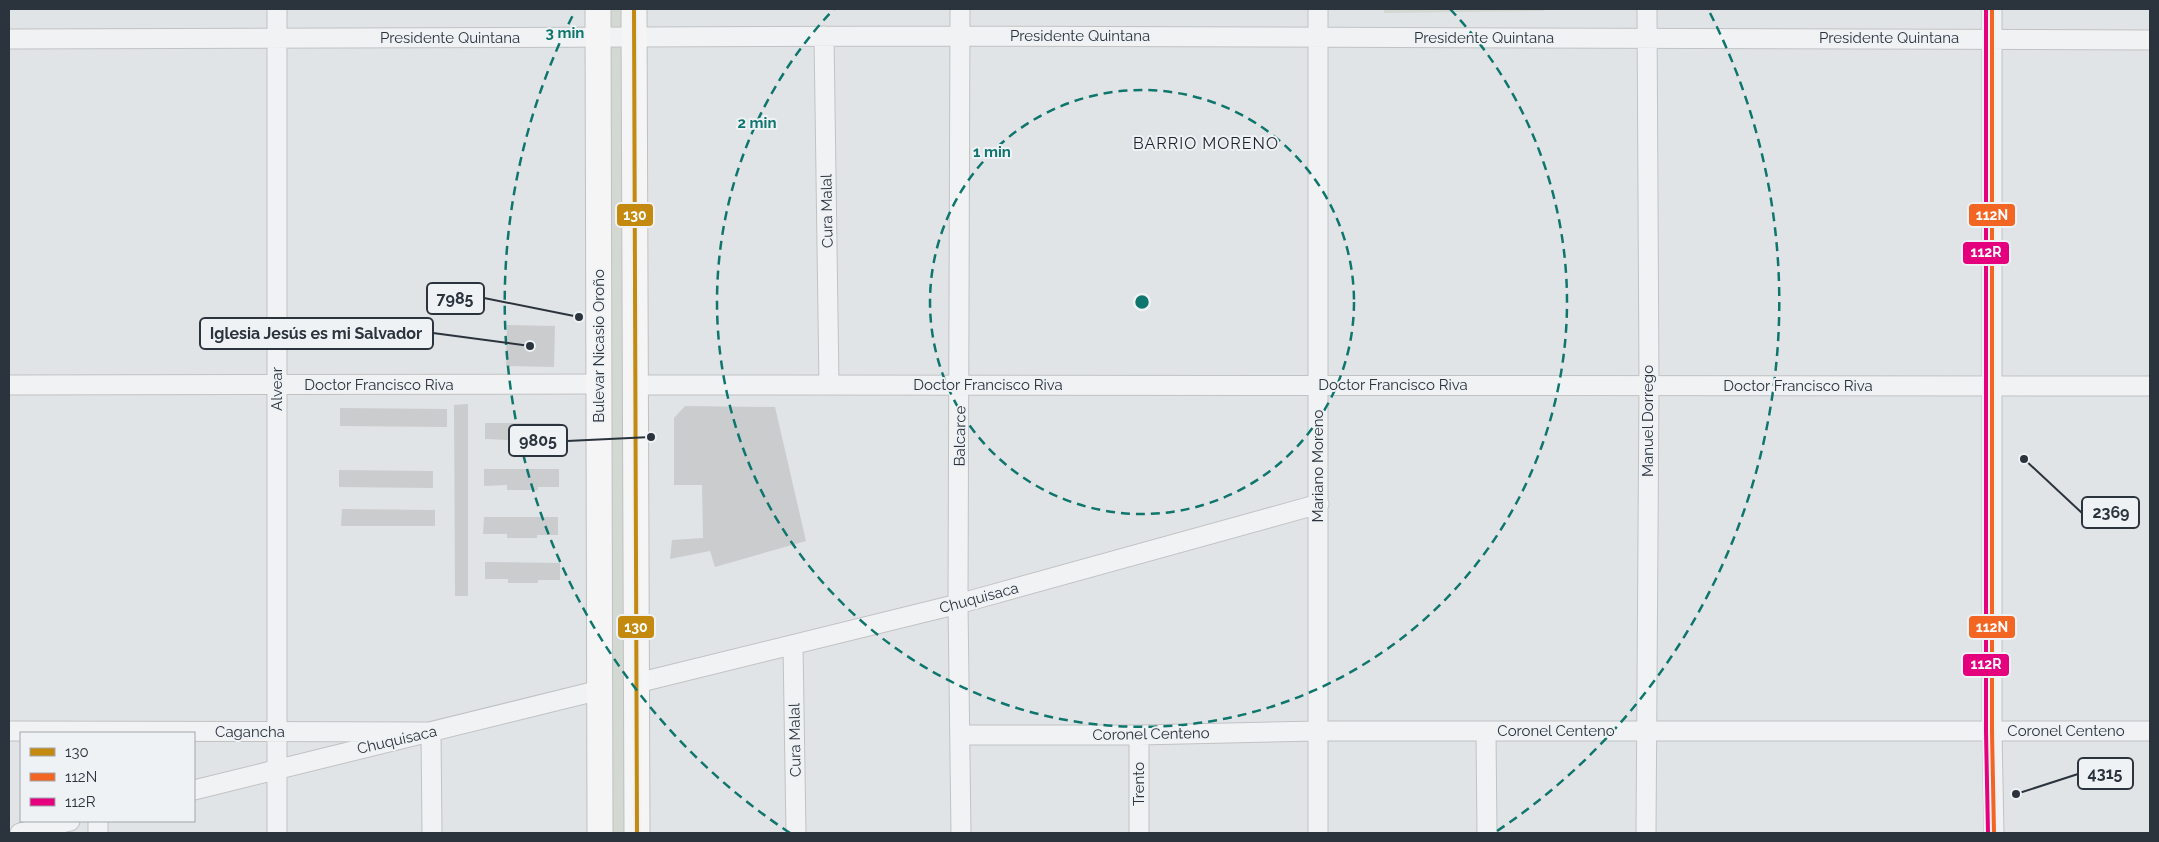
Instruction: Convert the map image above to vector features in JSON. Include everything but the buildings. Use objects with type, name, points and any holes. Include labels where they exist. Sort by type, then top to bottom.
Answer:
[{"type":"main road","name":"Bulevar Nicasio Oroño","points":[[598,9],[600,833]]},
{"type":"main road","points":[[634,9],[636,833]]},
{"type":"street","name":"Alvear","points":[[276,833],[277,9]]},
{"type":"street","name":"Balcarce","points":[[960,9],[958,604],[961,833]]},
{"type":"street","name":"Mariano Moreno","points":[[1318,9],[1318,833]]},
{"type":"street","name":"Manuel Dorrego","points":[[1646,833],[1649,386],[1647,9]]},
{"type":"street","points":[[1992,9],[1992,732],[1994,833]]},
{"type":"street","name":"Cura Malal","points":[[824,36],[829,385]]},
{"type":"street","name":"Presidente Quintana","points":[[9,39],[960,36],[2150,40]]},
{"type":"street","name":"Doctor Francisco Riva","points":[[9,385],[599,384]]},
{"type":"street","name":"Doctor Francisco Riva","points":[[635,386],[2150,386]]},
{"type":"street","name":"Chuquisaca","points":[[637,684],[958,604],[1319,504]]},
{"type":"street","name":"Cura Malal","points":[[793,646],[796,833]]},
{"type":"street","name":"Chuquisaca","points":[[195,790],[600,690]]},
{"type":"street","name":"Cagancha","points":[[9,731],[431,732]]},
{"type":"street","name":"Coronel Centeno","points":[[961,735],[1139,735],[1317,731],[2150,731]]},
{"type":"street","points":[[1486,731],[1487,833]]},
{"type":"street","points":[[431,732],[432,833]]},
{"type":"street","name":"Trento","points":[[1139,735],[1140,833]]},
{"type":"street","points":[[20,833],[66,822]]},
{"type":"shaded area","points":[[598,9],[634,9],[637,833],[600,833]]},
{"type":"shaded area","points":[[1384,9],[1544,9],[1544,11],[1384,13]]},
{"type":"transit line","name":"130","points":[[634,9],[637,833]]},
{"type":"transit line","name":"112R","points":[[1986,9],[1986,732],[1988,833]]},
{"type":"transit line","name":"112N","points":[[1992,9],[1992,732],[1994,833]]},
{"type":"place","name":"7985","points":[[579,317]]},
{"type":"place","name":"Iglesia Jesús es mi Salvador","points":[[530,346]]},
{"type":"place","name":"9805","points":[[651,437]]},
{"type":"place","name":"2369","points":[[2024,459]]},
{"type":"place","name":"4315","points":[[2016,794]]},
{"type":"district","name":"BARRIO MORENO","points":[[1206,143]]}]
